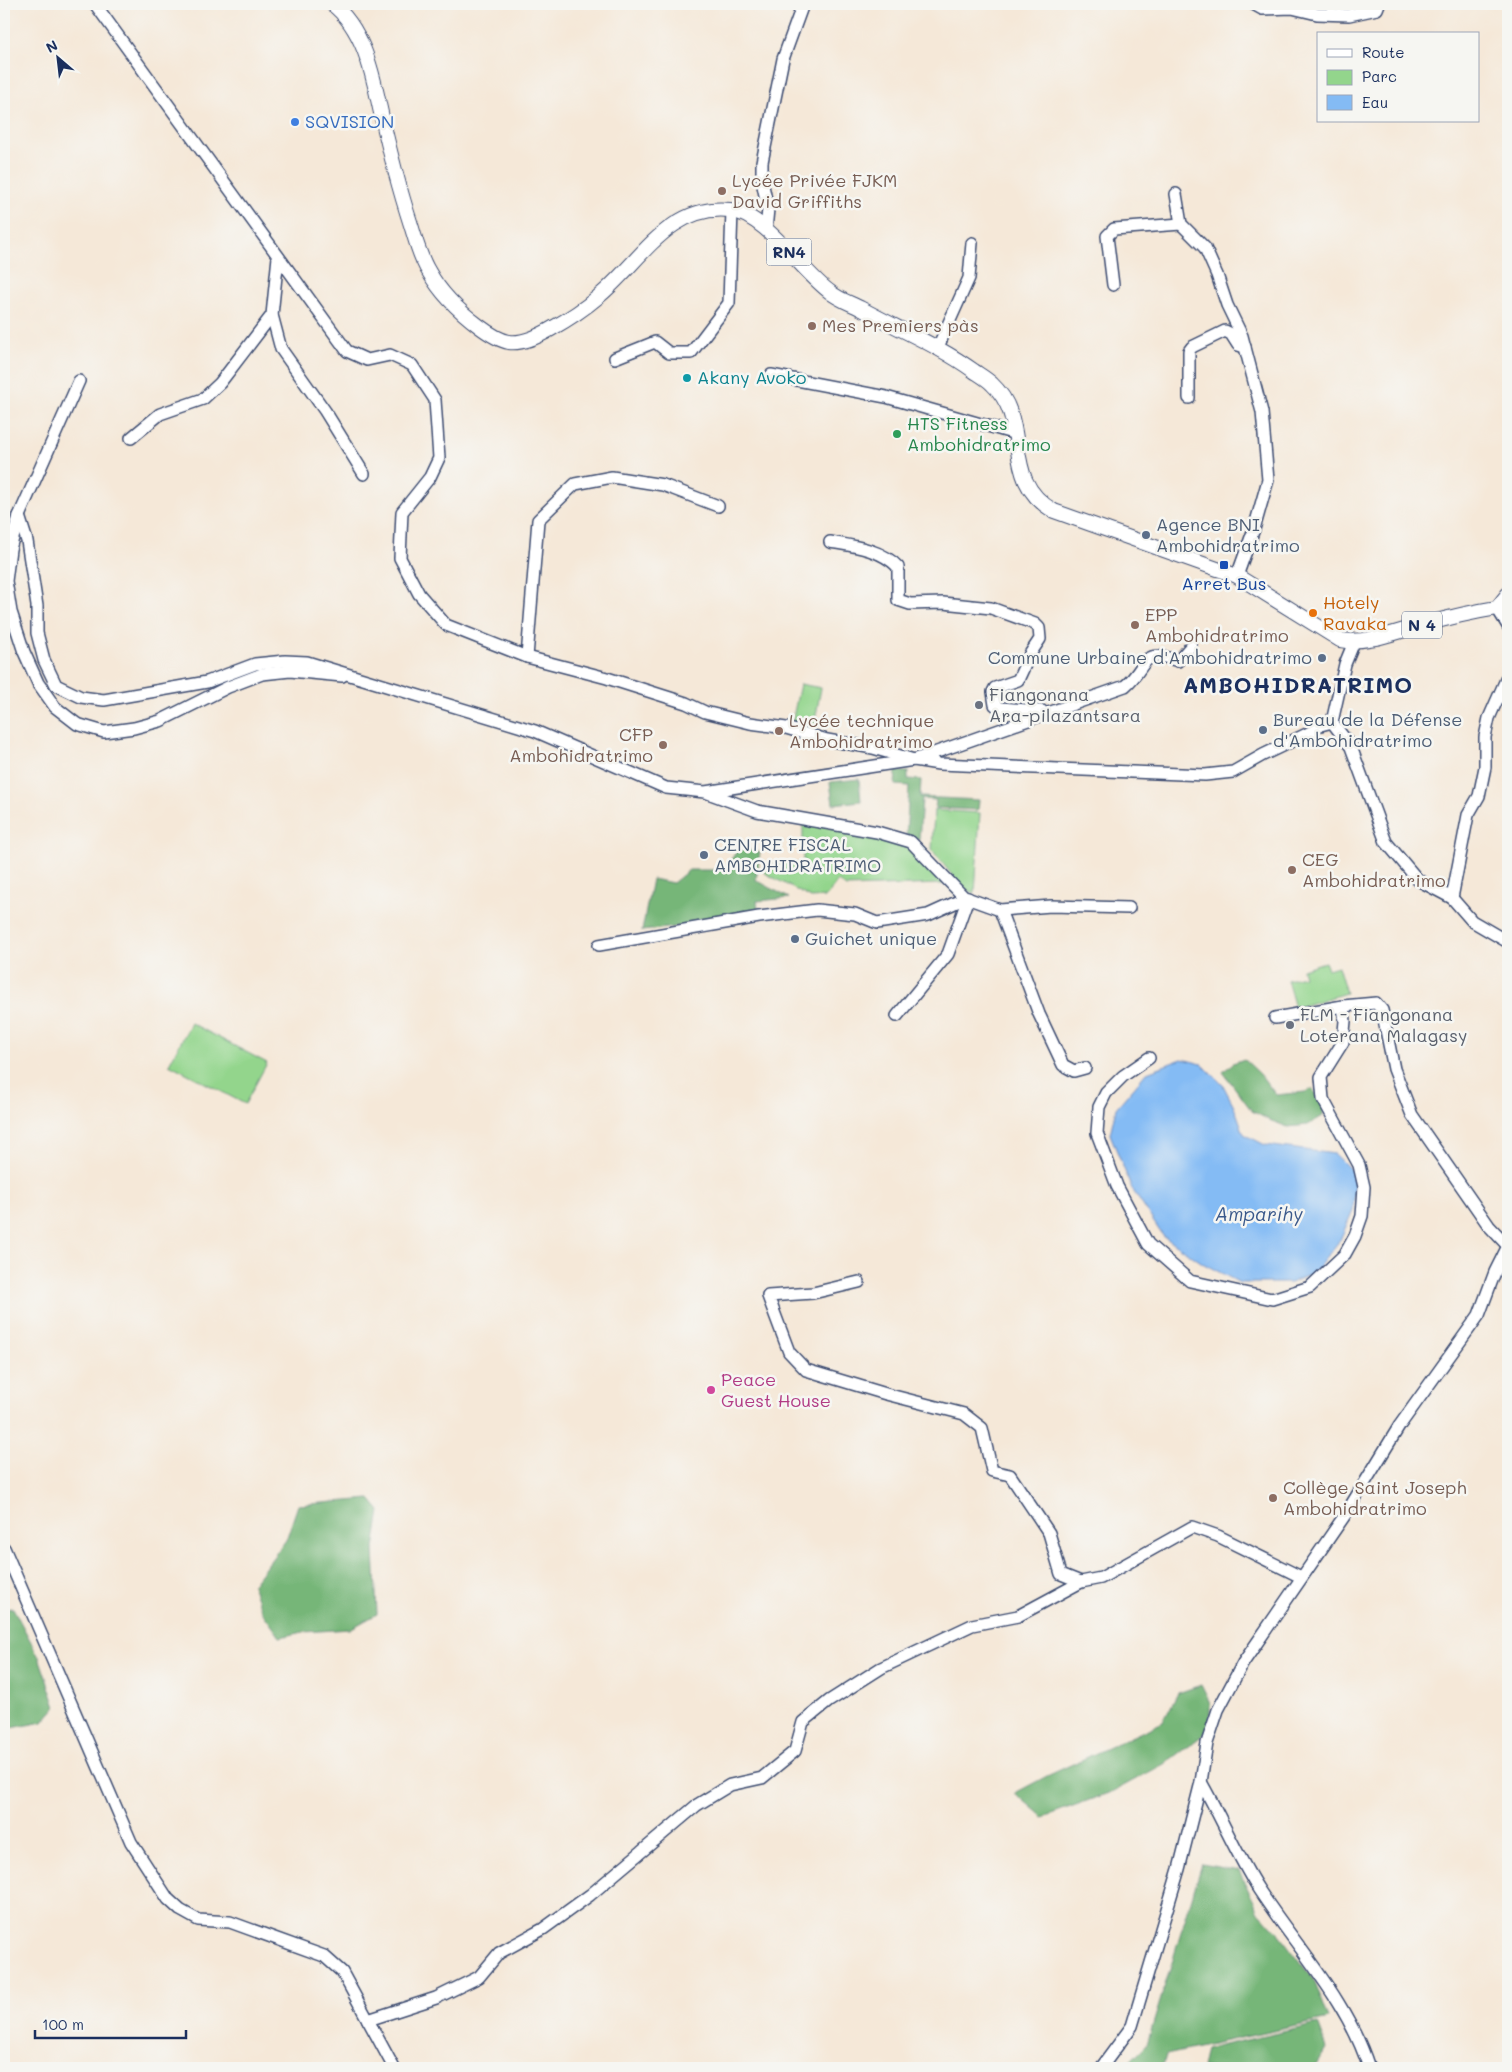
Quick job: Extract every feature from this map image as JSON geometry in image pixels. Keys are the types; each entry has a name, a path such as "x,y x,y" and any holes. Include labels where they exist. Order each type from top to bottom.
{"main road":[{"name":"RN4","path":"332,4 339,9 355,32 372,68 396,178 414,236 428,272 444,295 460,310 498,338 510,342 532,338 548,331 600,296 659,235 675,224 702,212 732,210 752,218 830,292 938,347 993,384 1007,402 1014,418 1022,472 1029,487 1044,504 1054,511 1237,576 1340,640 1354,642 1369,639"},
{"path":"1497,608 1508,594"},
{"name":"N 4","path":"1369,639 1451,617 1497,608"}],"street":[{"path":"95,4 347,351 367,360 390,356 412,365 435,400 439,458 430,477 402,512 400,558 419,594 446,625 527,657 607,678 686,703 704,712 750,723 786,728 827,740 873,748 914,760 939,764 1205,775 1233,772 1313,731 1317,726 1332,722"},
{"path":"766,230 768,209 762,182 762,162 783,59 802,4"},
{"path":"1253,4 1262,9 1292,8 1317,14 1349,15 1377,9 1379,4"},
{"path":"1176,194 1181,224 1205,248 1218,275 1228,305 1242,336 1262,412 1268,480 1254,529 1237,576"},
{"path":"615,358 655,342 668,353 691,353 700,342 728,303 732,210"},
{"path":"1113,285 1107,236 1114,229 1181,224"},
{"path":"938,347 969,278 972,243"},
{"path":"278,256 272,315 281,349 325,411 364,474"},
{"path":"131,438 160,414 202,399 220,383 272,315"},
{"path":"1189,398 1189,351 1192,347 1225,332 1231,334 1238,345 1245,347"},
{"path":"771,375 886,397 1016,434"},
{"path":"80,381 19,516 10,549 6,581 11,612 24,652 38,683 55,707 77,724 104,732 134,728 160,721 228,687 262,674 290,671 354,676"},
{"path":"527,657 538,520 575,484 612,478 662,485 718,506"},
{"path":"19,516 27,542 37,606 37,633 44,660 56,684 81,697 104,700 207,682 255,664 285,661 307,662 329,667 535,731 666,788 705,792 757,810 877,832 911,842 966,897 1000,910 1051,906 1129,908"},
{"path":"830,542 860,547 890,558 898,567 898,600 910,604 943,603 990,608 1035,624 1039,628 1040,640 1030,654 1018,680 995,688 993,692 995,705 1001,708 1048,711"},
{"path":"1497,608 1508,626"},
{"path":"1340,640 1345,664"},
{"path":"1354,642 1345,664 1332,722 1351,747 1386,842 1418,880 1452,898 1472,922 1508,942"},
{"path":"705,792 914,760 1048,711 1125,686 1135,678 1145,661 1152,656 1162,655 1178,661 1191,646"},
{"path":"1452,898 1468,816 1479,796 1485,767 1485,737 1489,718 1508,675"},
{"path":"599,944 759,917 817,910 854,914 877,923 928,915 966,897"},
{"path":"897,1016 948,954 966,897"},
{"path":"1000,910 1033,999 1063,1064 1074,1071 1085,1068"},
{"path":"1101,2068 1132,2026 1179,1869 1201,1782 1207,1743 1218,1710 1243,1663 1345,1515 1400,1425 1480,1315 1495,1272 1508,1246 1490,1226 1412,1115 1394,1069 1382,1010 1376,1003 1343,1006 1275,1018"},
{"path":"1149,1058 1123,1076 1106,1093 1099,1107 1096,1133 1117,1186 1148,1244 1190,1281 1272,1299 1310,1287 1345,1254 1355,1236 1362,1216 1364,1187 1359,1165 1323,1099 1321,1077 1343,1042 1345,1021 1343,1006"},
{"path":"859,1282 813,1293 768,1296 788,1352 806,1370 886,1394 964,1414 982,1428 992,1471 1010,1475 1049,1533 1061,1574 1081,1582"},
{"path":"368,2020 436,1998 479,1977 499,1953 543,1930 590,1895 697,1805 730,1785 762,1778 795,1751 803,1722 829,1701 881,1668 972,1625 1018,1616 1081,1582 1101,1578 1192,1526 1218,1536 1301,1577"},
{"path":"4,1548 131,1842 168,1899 180,1910 198,1920 230,1922 324,1956 342,1972 394,2068"},
{"path":"1201,1782 1258,1889 1314,1965 1345,2014 1369,2068"}],"green space":[{"path":"800,684 821,688 814,726 792,722"},
{"path":"896,771 908,772 908,779 921,780 920,797 979,800 978,810 935,808 936,800 922,799 919,840 906,839 909,786 895,785"},
{"path":"859,779 861,801 833,804 830,782"},
{"path":"934,810 980,813 975,893 963,889 932,850"},
{"path":"803,823 852,830 886,838 916,852 928,862 943,884 846,887 838,881 826,897 811,898 765,873 763,867 767,864 803,863"},
{"path":"739,848 760,852 756,880 789,898 757,901 759,917 642,931 652,879 673,883 689,870 724,870"},
{"path":"1325,962 1328,969 1338,966 1346,993 1295,1008 1287,980 1304,976 1302,969"},
{"path":"191,1023 267,1063 245,1104 169,1064"},
{"path":"1244,1059 1260,1074 1276,1095 1305,1092 1312,1089 1321,1101 1323,1116 1308,1125 1288,1127 1252,1111 1223,1072 1233,1063"},
{"path":"370,1499 380,1511 374,1549 377,1614 350,1629 304,1632 280,1637 262,1612 252,1585 286,1540 298,1505"},
{"path":"13,1608 39,1657 56,1707 43,1722 11,1728 4,1719 4,1609"},
{"path":"1201,1685 1210,1703 1210,1730 1164,1764 1114,1791 1043,1817 1015,1793 1163,1722 1178,1693"},
{"path":"1202,1864 1239,1871 1259,1912 1280,1935 1315,1982 1329,2019 1166,2054 1162,2068 1123,2068 1147,2044"},
{"path":"1318,2024 1327,2048 1318,2064 1312,2068 1202,2068 1206,2049"}],"water":[{"name":"Amparihy","path":"1182,1059 1202,1064 1223,1085 1234,1106 1244,1134 1265,1145 1335,1154 1356,1175 1353,1210 1340,1240 1314,1273 1290,1283 1240,1283 1204,1264 1163,1236 1132,1189 1110,1134 1116,1108 1147,1072"}],"place":[{"name":"SQVISION","path":"295,122"},
{"name":"Lycée Privée FJKM David Griffiths","path":"722,191"},
{"name":"Mes Premiers pàs","path":"812,326"},
{"name":"Akany Avoko","path":"687,378"},
{"name":"HTS Fitness Ambohidratrimo","path":"897,434"},
{"name":"Agence BNI Ambohidratrimo","path":"1146,535"},
{"name":"Arret Bus","path":"1224,565"},
{"name":"Hotely Ravaka","path":"1313,613"},
{"name":"EPP Ambohidratrimo","path":"1135,625"},
{"name":"Commune Urbaine d'Ambohidratrimo","path":"1322,658"},
{"name":"Fiangonana Ara-pilazantsara","path":"979,705"},
{"name":"Bureau de la Défense d'Ambohidratrimo","path":"1263,730"},
{"name":"Lycée technique Ambohidratrimo","path":"779,731"},
{"name":"CFP Ambohidratrimo","path":"663,745"},
{"name":"CENTRE FISCAL AMBOHIDRATRIMO","path":"704,855"},
{"name":"CEG Ambohidratrimo","path":"1292,870"},
{"name":"Guichet unique","path":"795,939"},
{"name":"FLM - Fiangonana Loterana Malagasy","path":"1290,1025"},
{"name":"Peace Guest House","path":"711,1390"},
{"name":"Collège Saint Joseph Ambohidratrimo","path":"1273,1498"}],"district":[{"name":"AMBOHIDRATRIMO","path":"1298,685"}]}
